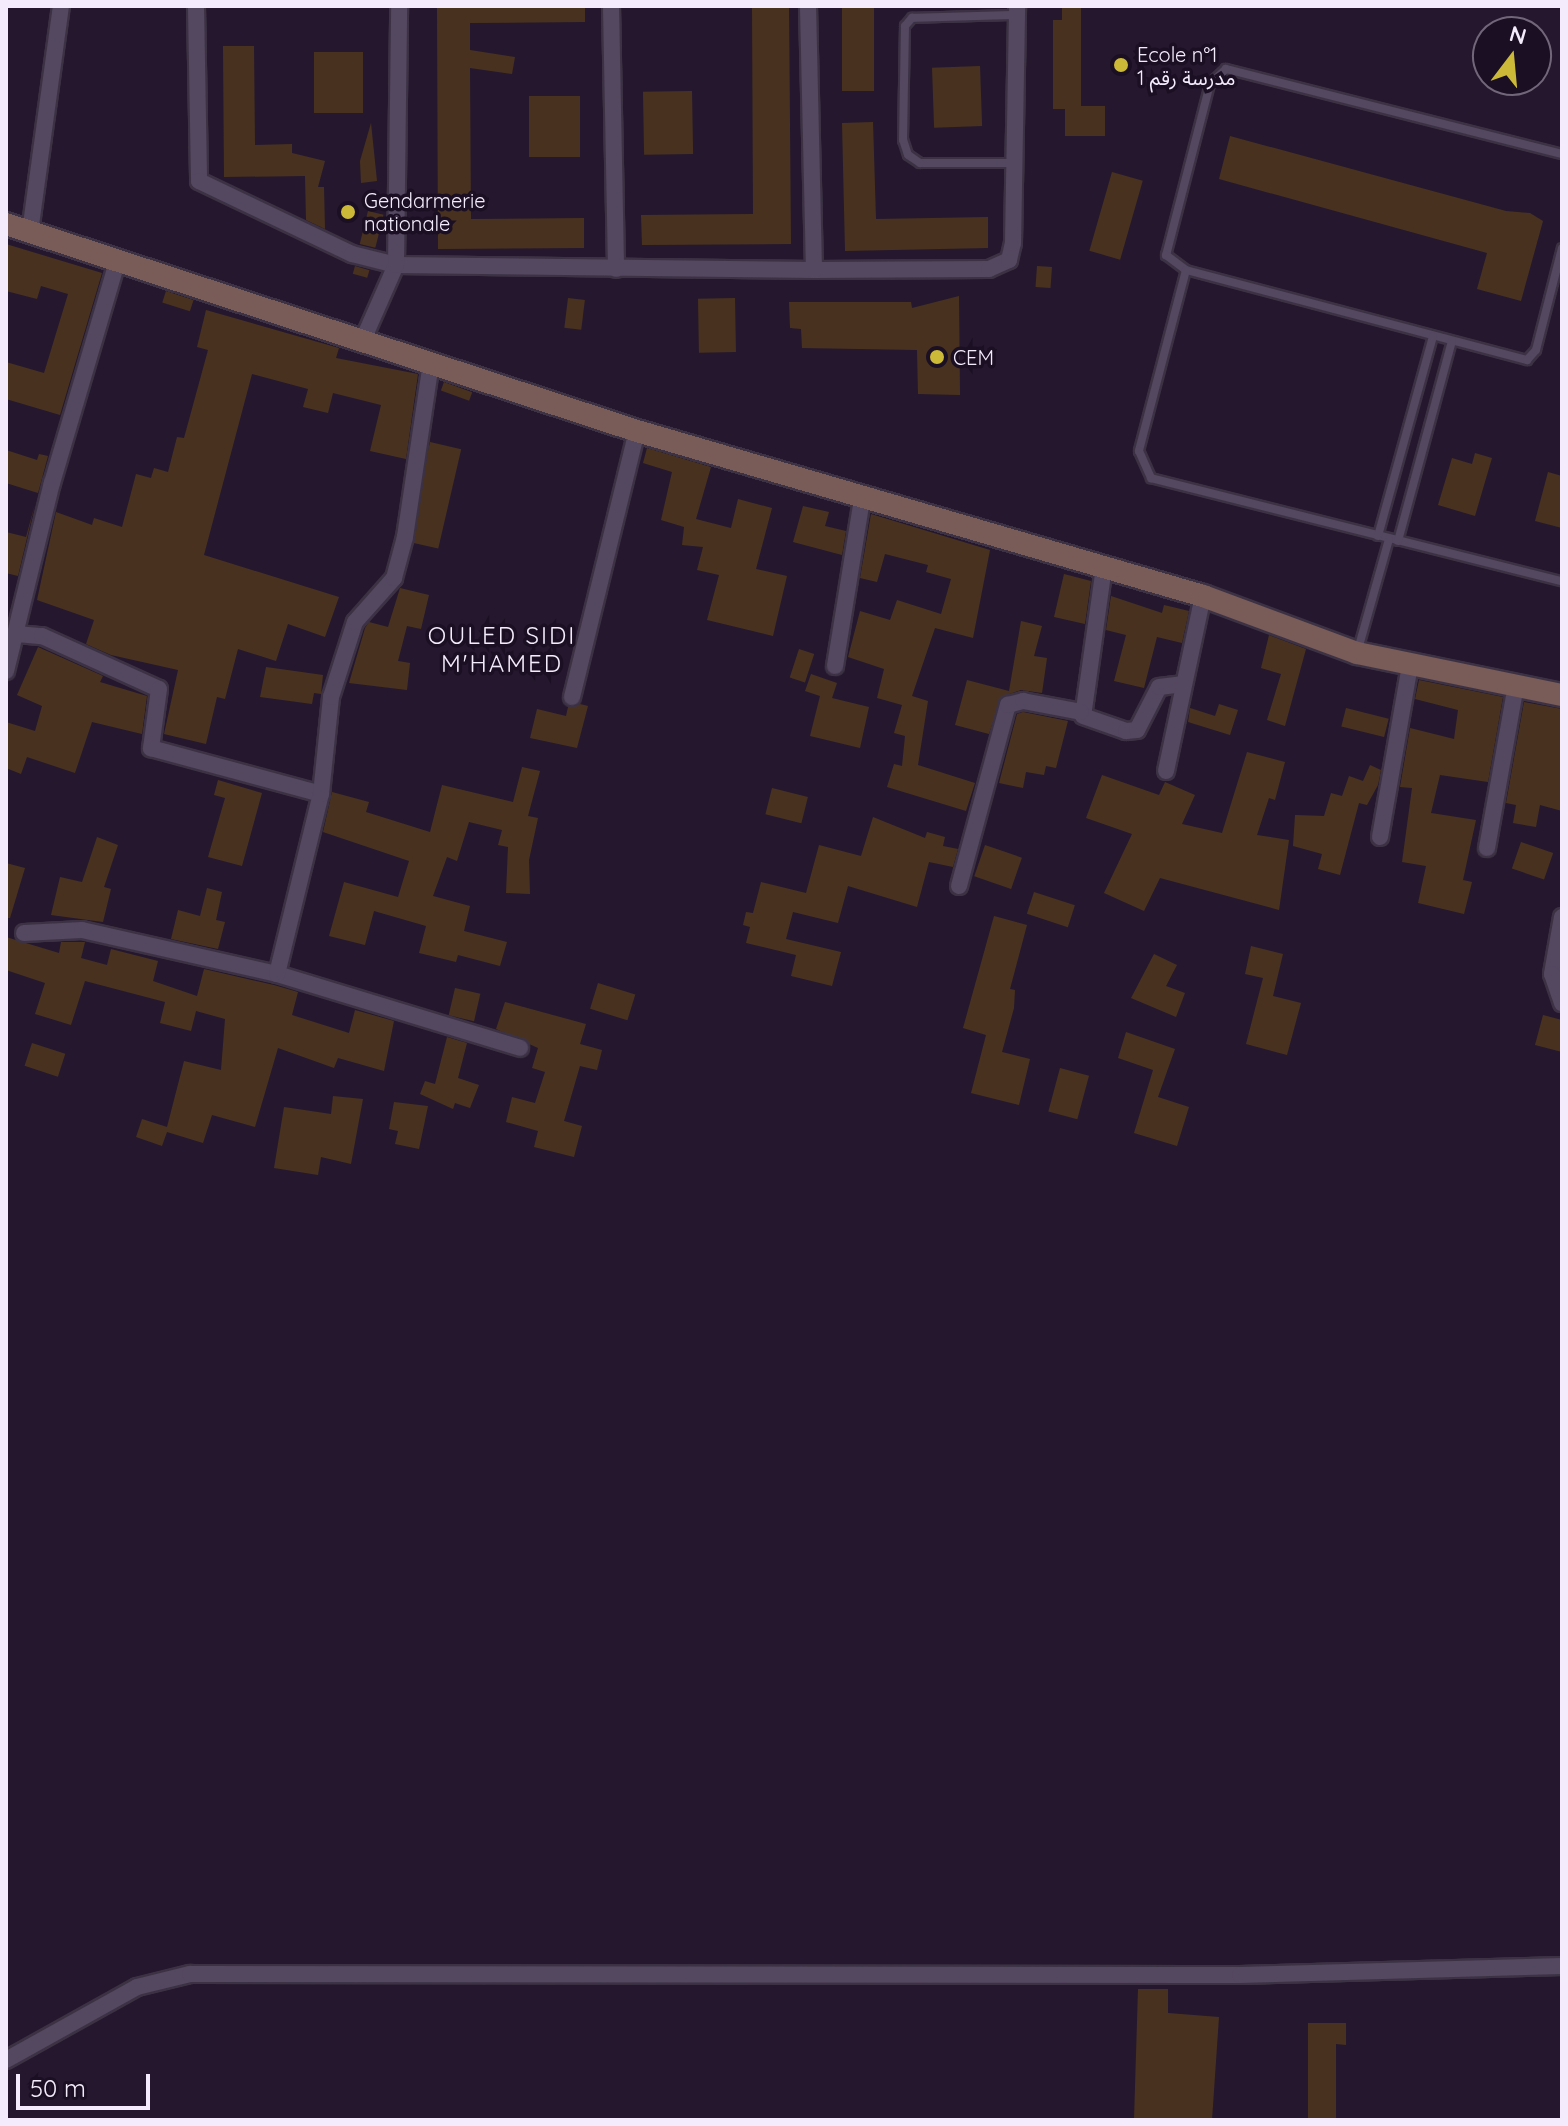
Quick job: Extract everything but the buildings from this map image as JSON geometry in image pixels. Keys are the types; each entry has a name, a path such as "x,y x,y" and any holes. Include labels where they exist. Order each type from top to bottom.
{"main road":[{"path":"6,224 637,431 862,500 1203,596 1357,653 1562,695"}],"street":[{"path":"30,232 61,6"},
{"path":"196,6 199,181 352,254 396,265 616,269 1000,267 1013,249 1016,11"},
{"path":"362,342 396,265 399,6"},
{"path":"611,6 616,269"},
{"path":"808,6 814,270"},
{"path":"6,671 52,483 117,262"},
{"path":"277,974 321,794 331,697 355,622 394,578 398,564 431,363"},
{"path":"572,697 637,431"},
{"path":"835,666 862,500"},
{"path":"1081,712 1104,567"},
{"path":"1166,771 1203,596"},
{"path":"17,634 42,636 159,689 151,748 321,794"},
{"path":"1380,837 1410,665"},
{"path":"959,886 1008,705 1023,701 1081,712 1091,722 1137,730 1159,687 1184,684"},
{"path":"1487,848 1516,685"},
{"path":"1562,917 1552,974 1562,1003"},
{"path":"24,933 82,930 277,974 520,1048"},
{"path":"6,2060 137,1987 190,1974 1240,1975 1562,1966"}],"lane":[{"path":"1014,163 920,163 908,155 903,140 905,26 912,18 1016,11"},
{"path":"1562,154 1226,69 1210,84 1166,245 1174,265 1186,270 1527,360 1533,357 1562,248"},
{"path":"1186,270 1139,451 1141,465 1162,482 1562,581"},
{"path":"1378,536 1433,336"},
{"path":"1357,653 1394,540 1452,341"}],"place":[{"name":"Ecole n°1 مدرسة رقم 1","path":"1121,65"},
{"name":"Gendarmerie nationale","path":"348,212"},
{"name":"CEM","path":"937,357"}],"district":[{"name":"OULED SIDI M'HAMED","path":"502,650"}]}
